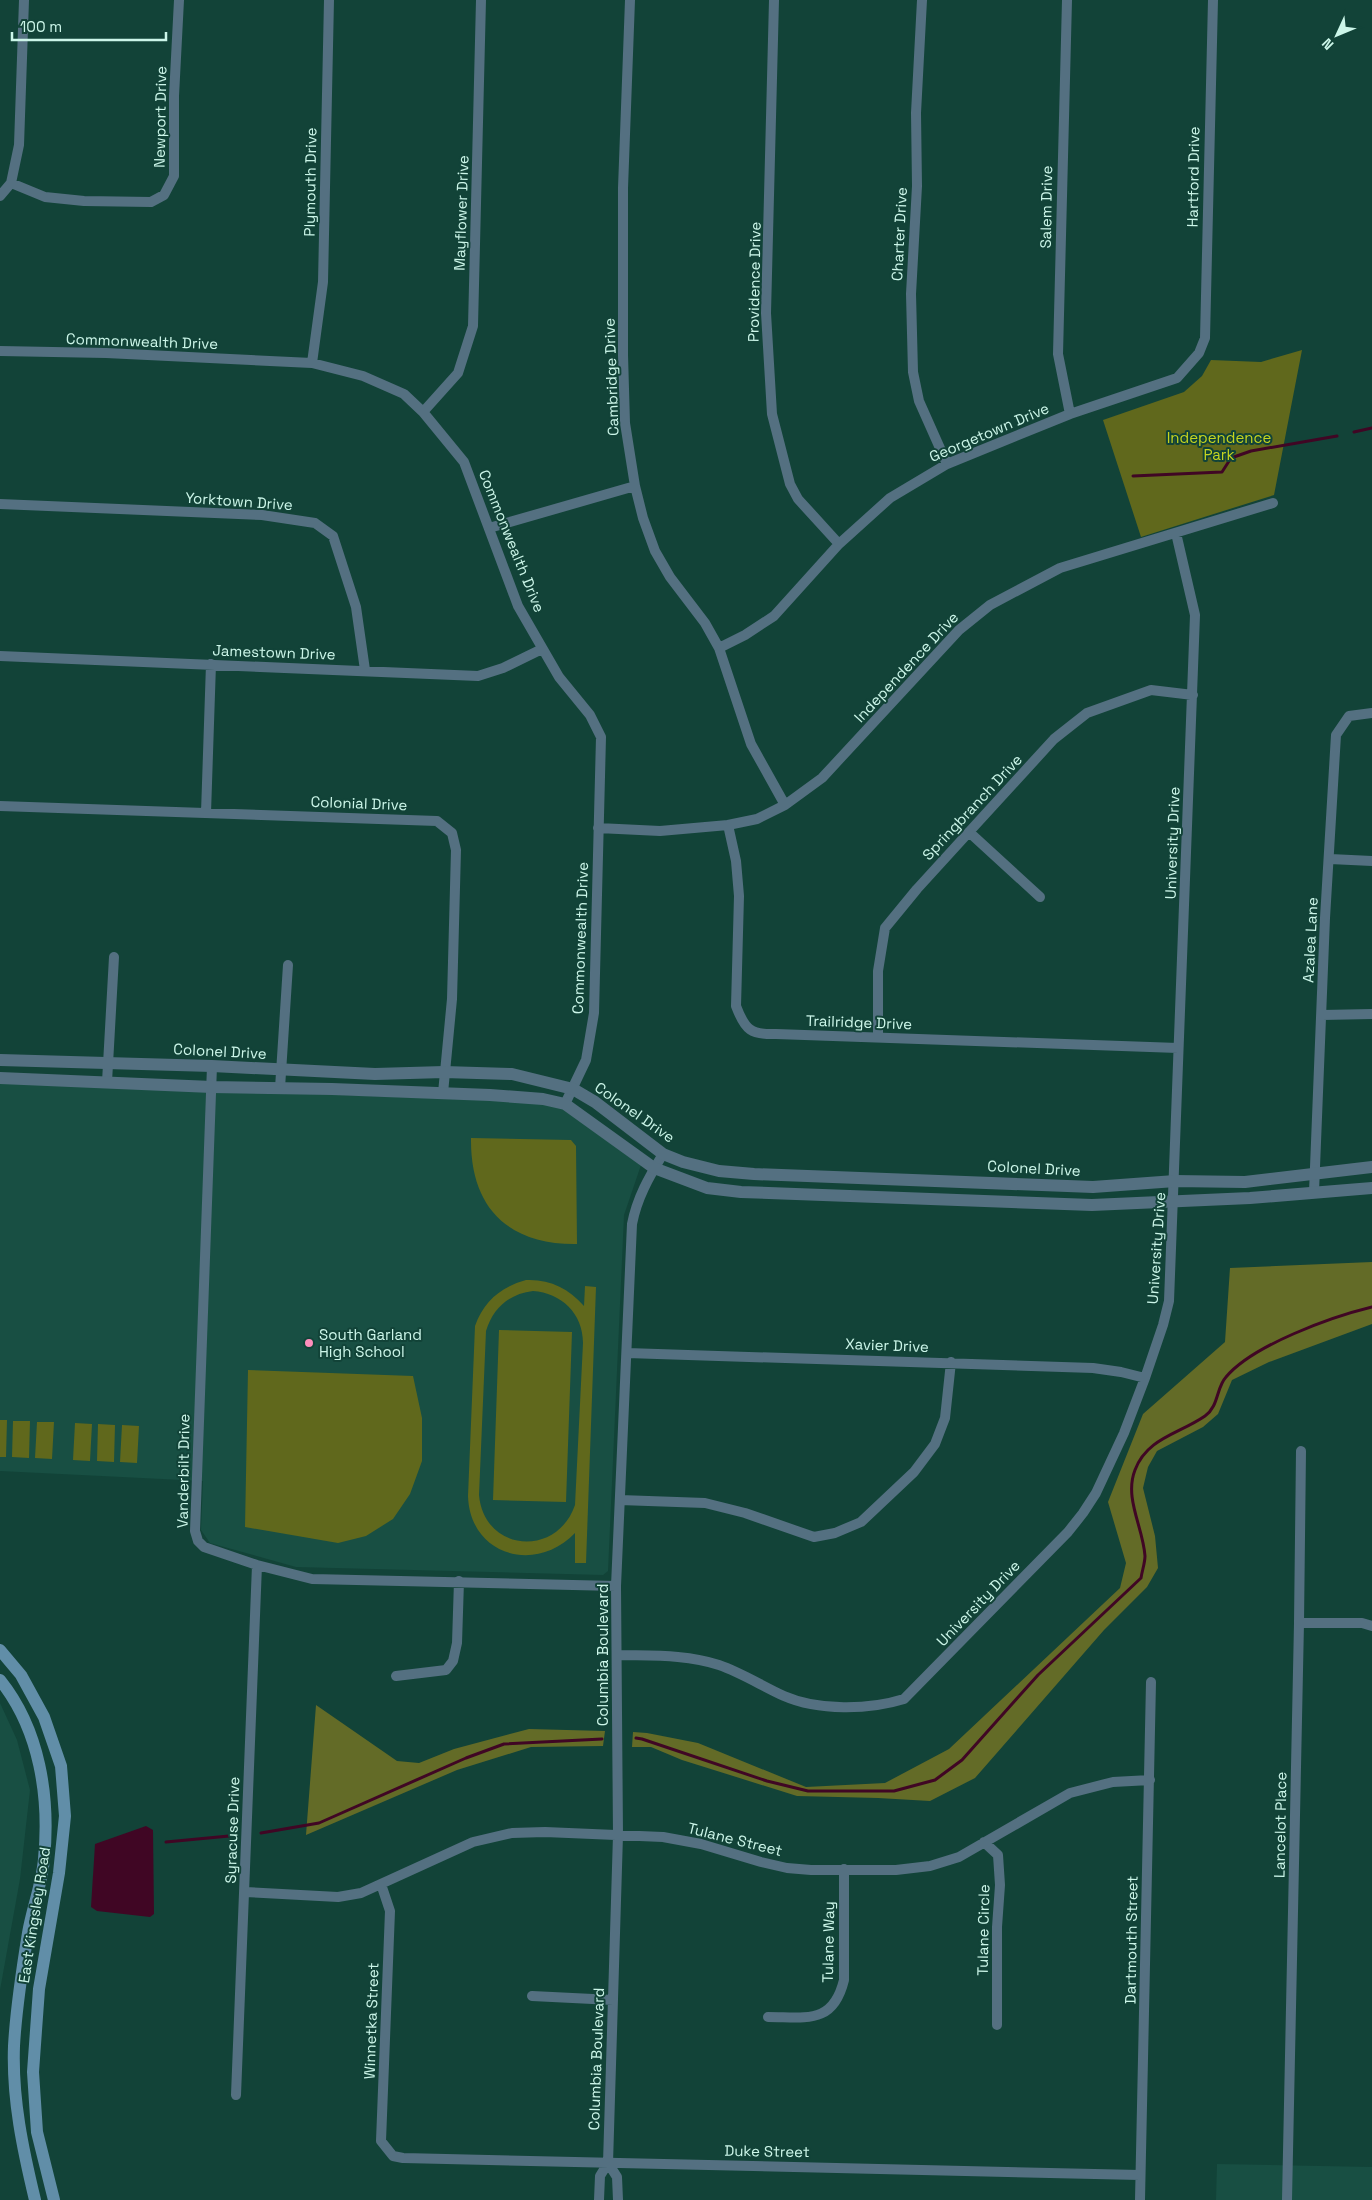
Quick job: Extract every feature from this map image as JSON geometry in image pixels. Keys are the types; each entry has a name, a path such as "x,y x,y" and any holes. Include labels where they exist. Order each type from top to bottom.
{"main road":[{"name":"East Kingsley Road","path":"0,1650 21,1675 44,1717 61,1766 65,1816 59,1873 39,1989 33,2072 37,2132 54,2200"},
{"name":"East Kingsley Road","path":"0,1680 24,1718 41,1768 45,1805 44,1860 28,1933 14,2047 17,2115 35,2200"}],"street":[{"path":"0,196 11,183 19,145 24,0"},
{"name":"Newport Drive","path":"11,183 45,197 84,201 151,202 164,195 174,176 174,96 179,0"},
{"name":"Plymouth Drive","path":"312,363 323,282 329,0"},
{"name":"Mayflower Drive","path":"423,412 458,373 473,326 482,0"},
{"name":"Cambridge Drive","path":"630,0 624,188 623,356 625,423 635,486 643,518 655,550 670,577 705,623 719,648 751,744 784,805"},
{"name":"Providence Drive","path":"774,0 766,313 772,414 790,484 798,499 839,544"},
{"name":"Charter Drive","path":"922,0 916,113 917,186 911,294 913,372 919,401 947,464"},
{"name":"Salem Drive","path":"1067,0 1058,354 1070,414"},
{"name":"Hartford Drive","path":"1199,353 1205,338 1213,0"},
{"name":"Commonwealth Drive","path":"0,351 312,363 363,376 404,394 423,412 464,462 518,606 559,677 590,715 601,738 594,1013 586,1060 565,1104"},
{"name":"Georgetown Drive","path":"719,648 745,635 774,616 839,544 890,498 947,464 1070,414 1178,378 1199,353"},
{"path":"489,528 635,486"},
{"name":"Independence Drive","path":"598,828 660,830 728,825 757,819 784,805 822,778 959,630 990,605 1060,568 1273,503"},
{"name":"Yorktown Drive","path":"0,504 262,515 315,523 333,536 356,608 365,670"},
{"name":"University Drive","path":"617,1655 693,1658 719,1665 786,1697 848,1709 886,1705 904,1699 1054,1546 1083,1513 1100,1485 1124,1433 1145,1378 1164,1325 1169,1301 1193,695 1194,615 1176,533"},
{"name":"Jamestown Drive","path":"0,656 478,676 502,668 542,649"},
{"path":"206,813 211,664"},
{"name":"Springbranch Drive","path":"878,1037 878,971 885,928 917,888 1054,739 1087,714 1151,690 1193,695"},
{"name":"Azalea Lane","path":"1314,1192 1325,918 1336,735 1349,716 1372,713"},
{"name":"Colonial Drive","path":"0,806 437,821 452,834 456,850 452,990 443,1093"},
{"name":"Trailridge Drive","path":"728,825 736,861 739,896 736,1006 742,1022 749,1029 760,1035 878,1037 1178,1048"},
{"path":"969,832 1040,897"},
{"path":"1330,859 1372,861"},
{"path":"107,1082 114,957"},
{"path":"280,1088 288,965"},
{"path":"1322,1015 1372,1014"},
{"name":"Colonel Drive","path":"0,1060 108,1062 375,1074 444,1072 512,1074 555,1083 573,1089 595,1102 663,1154 683,1162 719,1171 754,1174 1093,1187 1175,1181 1245,1182 1372,1167"},
{"name":"Vanderbilt Drive","path":"212,1066 195,1531 198,1541 204,1548 257,1565 312,1579 616,1586"},
{"path":"0,1078 212,1087 443,1093 543,1099 565,1104 654,1168 706,1188 741,1192 1047,1205 1174,1202 1372,1188"},
{"name":"Columbia Boulevard","path":"599,2200 600,2176 608,2163 618,1835 616,1586 632,1224 636,1203 663,1154"},
{"name":"Xavier Drive","path":"627,1353 1093,1368 1145,1378"},
{"path":"620,1500 704,1504 745,1513 814,1537 835,1533 860,1522 914,1472 935,1444 945,1418 951,1362"},
{"name":"Lancelot Place","path":"1287,2200 1301,1451"},
{"name":"Syracuse Drive","path":"236,2095 257,1565"},
{"path":"396,1676 446,1670 453,1661 457,1643 459,1581"},
{"path":"1299,1624 1362,1624 1372,1626"},
{"name":"Dartmouth Street","path":"1140,2200 1151,1682"},
{"name":"Tulane Street","path":"245,1892 338,1897 361,1893 473,1842 504,1835 545,1832 663,1837 701,1844 787,1868 811,1870 896,1870 930,1866 959,1857 1070,1793 1113,1782 1150,1780"},
{"name":"Tulane Circle","path":"984,1842 998,1855 1000,1885 997,1927 997,2025"},
{"name":"Tulane Way","path":"768,2017 813,2017 826,2012 840,1997 844,1980 844,1869"},
{"name":"Winnetka Street","path":"381,1884 390,1910 381,2141 393,2156"},
{"path":"532,1996 613,2000"},
{"name":"Duke Street","path":"393,2156 403,2158 1140,2175"},
{"name":"Columbia Boulevard","path":"608,2163 618,2177 618,2200"}],"shaded area":[{"name":"South Garland High School","path":"0,1083 535,1102 567,1110 641,1165 624,1215 608,1571 603,1575 296,1567 210,1543 201,1530 203,1481 0,1471"},
{"path":"0,1703 17,1740 30,1790 20,1879 0,1990"},
{"path":"146,1826 153,1830 154,1914 150,1917 97,1911 91,1907 95,1844"},
{"path":"1217,2164 1372,2167 1372,2200 1216,2200"}],"green space":[{"name":"Independence Park","path":"1302,350 1274,495 1141,537 1103,420 1184,392 1202,376 1211,360 1261,362"},
{"path":"471,1138 571,1140 576,1146 577,1244 553,1243 531,1238 513,1229 498,1217 486,1202 477,1184 472,1162"},
{"path":"1372,1262 1372,1324 1269,1362 1232,1380 1218,1414 1203,1427 1157,1451 1148,1467 1143,1488 1155,1536 1158,1568 1147,1587 1104,1630 975,1778 930,1801 797,1796 682,1760 651,1747 632,1747 633,1732 698,1743 806,1787 885,1783 949,1749 1120,1588 1126,1563 1108,1502 1143,1414 1225,1342 1230,1268"},
{"path":"535,1280 551,1283 572,1294 584,1306 585,1286 596,1287 586,1563 575,1563 575,1533 559,1546 542,1553 525,1555 508,1552 492,1545 480,1533 472,1516 468,1496 475,1326 488,1302 501,1291 517,1283","holes":["533,1291 561,1300 568,1306 575,1314 582,1332 575,1505 566,1522 553,1534 538,1540 522,1541 507,1537 494,1528 484,1514 479,1495 486,1331 493,1315 509,1299"]},
{"path":"499,1330 572,1332 566,1502 493,1500"},
{"path":"248,1370 413,1376 422,1418 422,1461 410,1494 393,1519 366,1536 338,1543 245,1527"},
{"path":"0,1420 7,1420 6,1457 0,1457"},
{"path":"13,1421 30,1421 29,1458 12,1457"},
{"path":"37,1422 54,1422 52,1459 35,1458"},
{"path":"75,1423 92,1424 90,1461 73,1460"},
{"path":"98,1424 115,1425 114,1462 97,1461"},
{"path":"122,1425 139,1426 137,1463 120,1462"},
{"path":"316,1705 397,1761 419,1763 454,1749 529,1729 605,1731 603,1746 531,1747 457,1770 306,1835"}],"waterway":[{"path":"1354,432 1372,428"},
{"path":"1133,476 1222,472 1231,458 1251,451 1337,436"},
{"path":"636,1738 767,1781 808,1791 894,1791 935,1780 962,1760 1038,1675 1141,1578 1145,1561 1144,1545 1133,1502 1132,1481 1140,1459 1147,1451 1165,1438 1210,1412 1220,1386 1226,1377 1238,1365 1254,1354 1273,1343 1315,1325 1372,1307"},
{"path":"261,1833 319,1823 466,1758 504,1744 602,1739"},
{"path":"166,1842 229,1836"}],"place":[{"name":"South Garland High School","path":"309,1343"}]}
